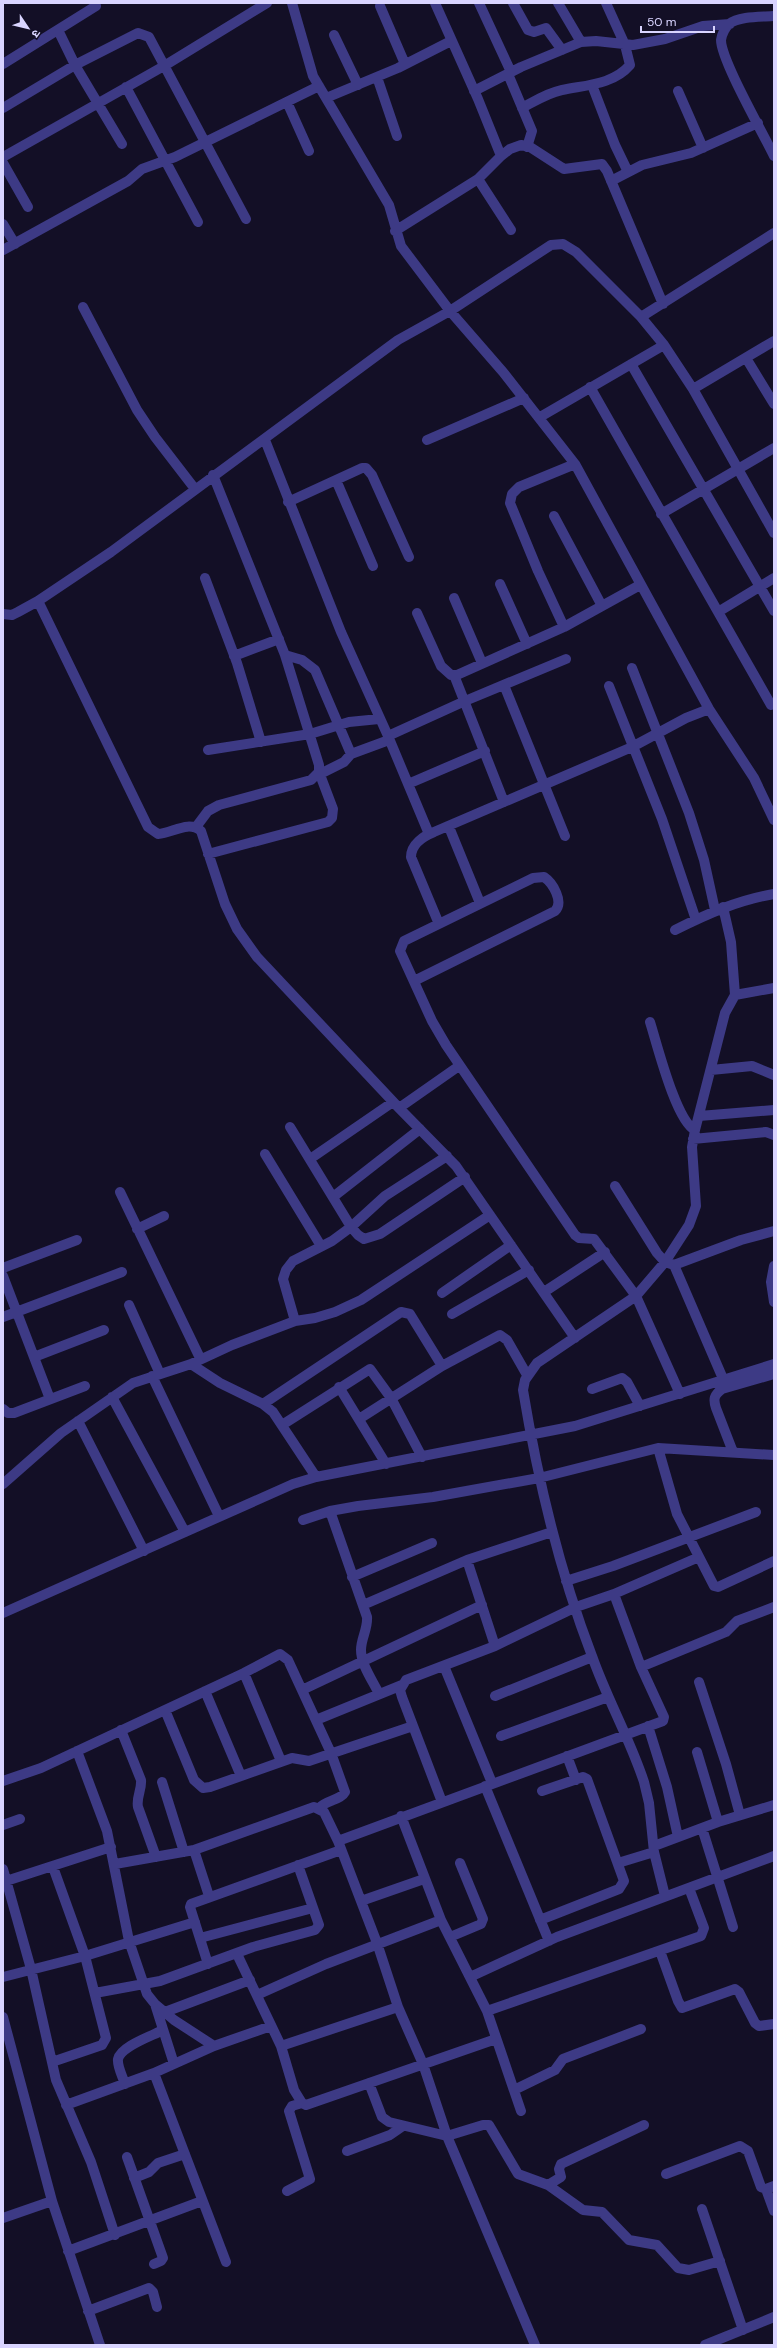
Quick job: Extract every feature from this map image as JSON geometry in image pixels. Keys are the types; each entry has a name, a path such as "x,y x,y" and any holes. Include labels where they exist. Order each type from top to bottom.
{"street":[{"path":"3,156 164,66 267,3"},
{"path":"292,3 308,62 319,86 389,205 395,231 401,246 450,311 540,417 575,464 709,709 754,778 774,820"},
{"path":"435,3 501,156"},
{"path":"479,3 510,73 532,135 527,147"},
{"path":"514,3 528,30 534,32 546,28 562,50"},
{"path":"558,3 581,42"},
{"path":"522,108 548,94 592,85 620,75 630,65 625,45 606,3"},
{"path":"3,64 96,6"},
{"path":"380,6 406,64"},
{"path":"774,16 736,20 724,30 721,39 723,50 774,156"},
{"path":"474,91 510,73 581,42 596,41 625,45 665,39 710,25 730,24"},
{"path":"58,30 75,65 122,144"},
{"path":"3,108 75,65 138,33 148,37 206,142 246,219"},
{"path":"334,35 358,85"},
{"path":"326,98 406,64 451,41"},
{"path":"376,77 397,136"},
{"path":"592,85 615,145 628,172"},
{"path":"3,250 128,181 142,169 206,142 319,86"},
{"path":"126,87 198,222"},
{"path":"678,91 703,148"},
{"path":"286,102 309,151"},
{"path":"611,181 642,165 680,157 758,123"},
{"path":"395,231 478,179 501,156 510,149 521,145 564,169 574,169 602,164 607,171 663,304"},
{"path":"3,163 28,207"},
{"path":"478,179 511,230"},
{"path":"3,224 15,244"},
{"path":"641,317 774,233"},
{"path":"4,615 12,615 38,601 111,552 213,475 265,440 398,340 450,311 537,252 551,245 563,244 576,252 641,317 664,345 693,389 774,532"},
{"path":"83,308 137,410 155,437 195,489"},
{"path":"693,389 774,341"},
{"path":"540,417 664,345"},
{"path":"746,358 774,404"},
{"path":"631,364 774,611"},
{"path":"590,387 771,705"},
{"path":"427,440 524,398"},
{"path":"265,440 288,502 429,834"},
{"path":"661,514 774,448"},
{"path":"564,627 510,503 512,494 519,487 575,464"},
{"path":"288,502 362,468 370,470 409,557"},
{"path":"208,854 328,822 332,818 332,810 319,773 319,765 285,655 213,475"},
{"path":"336,480 373,566"},
{"path":"554,516 602,606"},
{"path":"205,578 234,656 261,742"},
{"path":"718,612 774,578"},
{"path":"500,584 527,644"},
{"path":"417,613 441,666 445,672 454,675 564,627 640,585"},
{"path":"454,598 482,663"},
{"path":"38,601 148,827 158,834 165,834 190,825 196,827 204,838 225,904 237,929 257,957 396,1105 447,1156 465,1177 575,1338"},
{"path":"234,656 279,638"},
{"path":"285,655 302,660 315,670 337,725 351,754"},
{"path":"196,827 208,811 219,805 312,780 319,773 344,762 351,754 389,738 465,701 566,659"},
{"path":"632,668 659,734 697,836 719,909 731,942 735,995 725,1013 694,1134 696,1206 670,1263 636,1296 537,1363 527,1375 524,1390 539,1478 552,1532 566,1581 592,1657 644,1782 649,1803 654,1849 666,1896"},
{"path":"454,675 504,802"},
{"path":"504,685 565,836"},
{"path":"609,686 632,747 662,819 696,920"},
{"path":"439,924 411,857 414,847 429,834 449,827 544,784 632,747 659,734 686,718 709,709"},
{"path":"208,750 310,734 337,725 379,719"},
{"path":"408,784 485,751"},
{"path":"449,827 480,903"},
{"path":"414,981 555,910 560,904 550,883 544,877 540,877 480,903 404,941 400,946 400,951 432,1021 459,1066 575,1235 579,1238 594,1239 636,1296 680,1394"},
{"path":"675,930 719,909 774,894"},
{"path":"735,995 774,988"},
{"path":"650,1022 679,1110 686,1124 694,1134"},
{"path":"310,1159 459,1066"},
{"path":"711,1070 752,1066 774,1075"},
{"path":"699,1116 774,1110"},
{"path":"290,1127 351,1227 364,1239 380,1234 465,1177"},
{"path":"333,1197 420,1129"},
{"path":"694,1134 766,1132 774,1135"},
{"path":"264,1154 321,1246"},
{"path":"295,1321 284,1279 286,1270 293,1261 321,1246 351,1227 385,1196 447,1156"},
{"path":"615,1186 657,1253 670,1263 724,1381"},
{"path":"120,1192 200,1358"},
{"path":"3,1484 61,1433 134,1383 191,1364 200,1358 295,1321 335,1312 362,1300 490,1215"},
{"path":"137,1229 164,1216"},
{"path":"670,1263 741,1240 774,1231 774,1234"},
{"path":"3,1268 77,1240"},
{"path":"442,1293 511,1245"},
{"path":"544,1292 605,1252"},
{"path":"774,1266 771,1282 774,1302"},
{"path":"452,1314 528,1270"},
{"path":"3,1317 122,1272"},
{"path":"3,1276 50,1400"},
{"path":"129,1305 156,1375 219,1516"},
{"path":"263,1404 401,1312 410,1314 442,1366"},
{"path":"34,1357 104,1330"},
{"path":"359,1419 442,1366 500,1335 507,1340 527,1375"},
{"path":"191,1364 220,1383 263,1404 272,1412 316,1477"},
{"path":"3,1613 262,1497 316,1477 422,1457 532,1439 724,1381 774,1364"},
{"path":"282,1425 339,1387 370,1369 391,1398 422,1457"},
{"path":"733,1452 713,1401 716,1394 722,1390 774,1374"},
{"path":"592,1389 622,1378 627,1382 640,1406"},
{"path":"3,1409 8,1413 14,1413 85,1386"},
{"path":"339,1387 386,1464"},
{"path":"112,1397 185,1532"},
{"path":"78,1421 144,1550"},
{"path":"658,1448 677,1514 687,1537 711,1582 718,1587 774,1561"},
{"path":"303,1520 330,1511 433,1497 539,1478 658,1448 774,1455"},
{"path":"330,1511 367,1617 368,1628 361,1651 363,1661 379,1694"},
{"path":"566,1581 613,1566 756,1512"},
{"path":"363,1605 467,1560 552,1532"},
{"path":"352,1577 432,1543"},
{"path":"442,1802 402,1697 400,1690 406,1680 495,1646 576,1607 614,1594 699,1558"},
{"path":"467,1560 495,1646"},
{"path":"208,1964 191,1904 208,1896 298,1865 401,1816 661,1722 664,1719 641,1667 614,1594"},
{"path":"302,1690 482,1605"},
{"path":"641,1667 726,1632 737,1621 774,1607"},
{"path":"3,1781 41,1768 244,1673 280,1654 288,1660 331,1753 345,1792 342,1796 327,1802 319,1808"},
{"path":"495,1696 592,1657"},
{"path":"444,1666 488,1785 549,1941"},
{"path":"244,1673 281,1761"},
{"path":"699,1682 726,1764 740,1816"},
{"path":"316,1720 402,1685"},
{"path":"205,1691 241,1776"},
{"path":"501,1736 608,1697"},
{"path":"165,1710 194,1780 198,1785 210,1787 281,1761 292,1758 309,1761 413,1726"},
{"path":"648,1726 667,1787 678,1837"},
{"path":"121,1730 141,1780 142,1786 137,1800 138,1807 156,1858"},
{"path":"77,1751 111,1847 129,1941 143,1985 155,2004 174,2064"},
{"path":"697,1752 718,1822"},
{"path":"568,1756 576,1780"},
{"path":"540,1920 619,1889 624,1881 589,1782 583,1777 542,1791"},
{"path":"162,1782 208,1896"},
{"path":"618,1863 654,1849 678,1837 718,1822 774,1805"},
{"path":"115,1864 189,1851 305,1809 314,1807 319,1808 324,1812 340,1845 377,1943 398,2007 423,2064 447,2136 536,2345"},
{"path":"401,1816 441,1920 487,2011 521,2111"},
{"path":"3,1825 20,1819"},
{"path":"702,1828 733,1927"},
{"path":"5,1882 111,1847"},
{"path":"470,1977 549,1941 718,1876 773,1858"},
{"path":"450,1937 480,1924 483,1919 460,1863"},
{"path":"95,1993 143,1985 237,1954 253,1947 316,1930 319,1925 298,1865"},
{"path":"52,2062 104,2043 106,2038 84,1956 53,1867"},
{"path":"3,1869 5,1882 31,1969 52,2062 66,2105 91,2162 115,2235"},
{"path":"361,1901 424,1879"},
{"path":"487,2011 690,1941 704,1932 689,1888"},
{"path":"200,1938 313,1908"},
{"path":"257,1995 377,1943 441,1920"},
{"path":"3,1977 84,1956 195,1922"},
{"path":"660,1951 678,2001 682,2008 735,1989 739,1992 755,2023 759,2026 774,2024"},
{"path":"237,1954 281,2046 289,2078 302,2103"},
{"path":"165,2012 250,1980"},
{"path":"155,2004 214,2046"},
{"path":"281,2046 398,2007"},
{"path":"3,2017 52,2201 100,2345"},
{"path":"66,2105 154,2073 214,2046 271,2026"},
{"path":"514,2090 555,2070 563,2059 641,2029"},
{"path":"125,2084 118,2060 121,2054 125,2049 163,2030"},
{"path":"287,2191 310,2179 289,2111 292,2106 302,2103 311,2104 496,2039"},
{"path":"154,2073 226,2262"},
{"path":"369,2083 382,2117 389,2122 447,2136 483,2125 489,2125 518,2174 548,2185 583,2210 602,2212 629,2240 657,2245 678,2268 689,2270 720,2261"},
{"path":"548,2185 559,2180 561,2174 559,2166 565,2161 644,2125"},
{"path":"347,2152 390,2135 403,2126"},
{"path":"666,2174 740,2146 748,2151 759,2183 770,2188 774,2211"},
{"path":"134,2178 149,2172 158,2163 185,2154"},
{"path":"127,2157 163,2258 161,2261 154,2264"},
{"path":"3,2218 52,2201"},
{"path":"68,2251 150,2222 202,2201"},
{"path":"702,2209 743,2330"},
{"path":"88,2311 148,2288 153,2292 157,2307"},
{"path":"706,2345 774,2317"}]}
